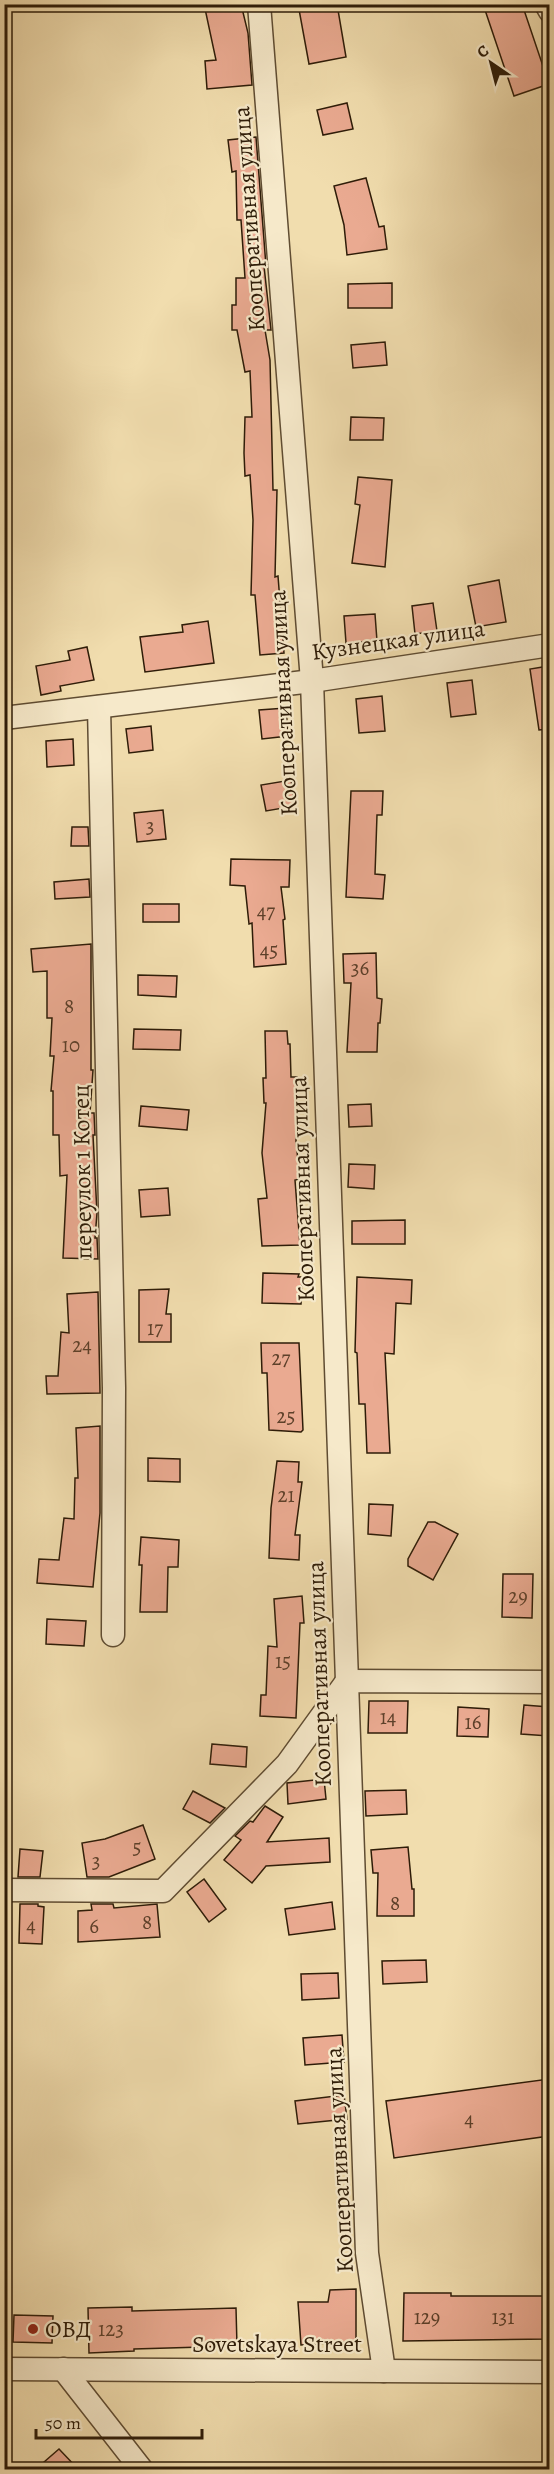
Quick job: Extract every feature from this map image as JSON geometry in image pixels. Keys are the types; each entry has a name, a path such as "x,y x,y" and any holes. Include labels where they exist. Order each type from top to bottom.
{"street":[{"name":"Кооперативная улица","path":"259,4 312,681 368,2253 384,2371"},
{"path":"546,4 549,11"},
{"name":"Кузнецкая улица","path":"4,718 312,681 549,645"},
{"name":"переулок 1 Котец","path":"99,707 114,1388 113,1635"},
{"path":"4,1890 163,1891 287,1764 346,1681 549,1682"},
{"name":"Sovetskaya Street","path":"4,2369 549,2372"},
{"path":"63,2369 142,2469"}],"building":[{"path":"204,4 241,4 248,33 252,85 207,89 205,61 216,60"},
{"path":"298,4 337,4 346,57 309,64"},
{"path":"483,4 522,4 549,84 514,96"},
{"path":"347,103 353,129 323,135 317,110"},
{"path":"256,137 266,266 264,266 271,330 265,330 270,360 273,490 277,490 275,577 278,576 284,653 260,655 255,595 251,595 253,520 250,475 245,476 244,453 245,417 252,417 250,371 245,372 237,330 232,330 232,305 236,305 236,278 245,278 241,220 237,220 236,171 232,172 228,140"},
{"path":"366,178 379,227 384,226 387,249 347,255 344,225 334,186"},
{"path":"392,283 392,308 348,308 348,284"},
{"path":"385,342 387,365 353,368 351,345"},
{"path":"351,417 384,418 383,440 350,440"},
{"path":"358,477 392,480 385,567 352,563 360,505 355,504"},
{"path":"499,580 506,622 476,627 468,586"},
{"path":"433,603 437,631 415,634 412,606"},
{"path":"375,614 377,641 346,643 344,616"},
{"path":"208,621 214,663 145,672 140,637 183,632 182,625"},
{"path":"87,647 94,680 60,686 61,691 41,695 36,666 70,660 68,651"},
{"path":"549,666 549,729 539,730 530,669"},
{"path":"472,680 476,714 451,717 447,683"},
{"path":"382,696 385,731 359,733 356,699"},
{"path":"286,708 288,736 262,739 259,710"},
{"path":"151,726 153,750 129,753 126,729"},
{"path":"73,739 74,765 47,767 46,741"},
{"path":"291,780 295,806 266,811 261,785"},
{"path":"351,791 383,791 382,815 377,815 375,874 385,875 383,899 346,897"},
{"path":"163,810 166,839 137,842 134,813"},
{"path":"72,827 88,827 89,846 71,846"},
{"path":"231,859 290,860 289,887 281,887 285,919 283,920 286,964 254,967 252,923 249,924 245,886 230,885"},
{"path":"89,879 90,897 55,899 54,882"},
{"path":"143,904 179,904 179,922 143,922"},
{"path":"91,944 91,1070 93,1070 90,1113 94,1113 97,1213 95,1238 97,1238 98,1259 63,1258 67,1175 60,1176 59,1135 53,1135 53,1091 51,1091 54,1056 50,1056 52,1018 47,1018 47,971 33,972 31,949"},
{"path":"376,953 377,998 382,999 377,1052 347,1052 351,983 344,983 343,954"},
{"path":"138,975 177,976 176,997 138,995"},
{"path":"134,1029 181,1030 180,1050 133,1049"},
{"path":"265,1031 287,1031 288,1044 290,1044 291,1077 297,1077 296,1142 300,1179 295,1180 300,1245 262,1246 258,1199 267,1198 262,1153 266,1103 264,1103 263,1078 266,1078"},
{"path":"371,1104 372,1126 349,1127 348,1105"},
{"path":"141,1106 189,1110 187,1130 139,1126"},
{"path":"349,1164 375,1165 374,1189 348,1187"},
{"path":"168,1188 170,1215 141,1217 139,1190"},
{"path":"405,1220 405,1244 352,1244 352,1221"},
{"path":"263,1273 299,1274 298,1277 302,1277 301,1304 262,1303"},
{"path":"357,1277 412,1280 411,1304 396,1303 394,1354 385,1353 390,1453 367,1453 365,1404 359,1404 357,1353 355,1352"},
{"path":"169,1289 166,1314 171,1314 171,1342 139,1342 139,1290"},
{"path":"98,1292 100,1393 47,1394 46,1376 58,1376 61,1332 69,1333 67,1294"},
{"path":"261,1343 299,1343 303,1430 301,1432 269,1430 267,1373 262,1373"},
{"path":"100,1426 100,1513 93,1587 37,1583 39,1559 59,1560 64,1518 74,1519 75,1478 78,1478 76,1428"},
{"path":"148,1458 180,1459 180,1482 148,1481"},
{"path":"277,1461 299,1462 298,1482 302,1482 295,1535 300,1535 299,1560 269,1558 271,1508"},
{"path":"369,1504 393,1505 391,1536 368,1534"},
{"path":"428,1522 435,1522 458,1534 433,1580 408,1566 408,1559"},
{"path":"141,1537 179,1540 178,1567 168,1567 167,1612 140,1612"},
{"path":"503,1574 533,1574 532,1618 502,1617"},
{"path":"302,1596 304,1623 300,1623 296,1718 260,1716 261,1695 266,1695 268,1646 277,1647 274,1599"},
{"path":"47,1619 86,1621 84,1646 46,1644"},
{"path":"369,1701 408,1701 407,1733 368,1733"},
{"path":"524,1705 549,1707 549,1736 521,1734"},
{"path":"458,1707 489,1709 488,1737 457,1736"},
{"path":"212,1744 247,1747 246,1767 210,1764"},
{"path":"324,1779 326,1799 288,1804 287,1783"},
{"path":"406,1790 407,1814 366,1816 365,1791"},
{"path":"193,1791 225,1808 210,1823 183,1809"},
{"path":"265,1806 283,1817 267,1842 329,1838 330,1862 266,1866 252,1883 224,1860 241,1840 235,1836 250,1821 253,1822"},
{"path":"143,1825 155,1859 109,1877 87,1877 82,1843 105,1839"},
{"path":"408,1847 412,1889 414,1889 414,1916 377,1916 378,1873 373,1873 371,1850"},
{"path":"20,1849 43,1851 40,1877 18,1877"},
{"path":"204,1879 226,1909 209,1922 187,1892"},
{"path":"332,1902 335,1929 289,1935 285,1909"},
{"path":"20,1904 38,1904 44,1907 42,1944 19,1943"},
{"path":"91,1904 113,1904 114,1908 157,1904 160,1937 78,1942 78,1911 92,1910"},
{"path":"426,1960 427,1982 383,1984 382,1961"},
{"path":"338,1973 339,1998 302,2000 301,1974"},
{"path":"342,2035 344,2062 305,2065 303,2038"},
{"path":"549,2079 549,2136 394,2158 386,2101"},
{"path":"344,2095 347,2119 298,2124 295,2101"},
{"path":"356,2289 356,2341 301,2345 298,2302 328,2302 330,2290"},
{"path":"404,2293 451,2293 451,2296 549,2296 549,2339 403,2341"},
{"path":"132,2307 132,2311 236,2308 237,2346 134,2349 134,2351 89,2353 88,2308"},
{"name":"ОВД","path":"14,2315 53,2316 52,2343 13,2342"},
{"path":"59,2449 78,2469 36,2469"}],"place":[{"name":"ОВД","path":"33,2329"}]}
